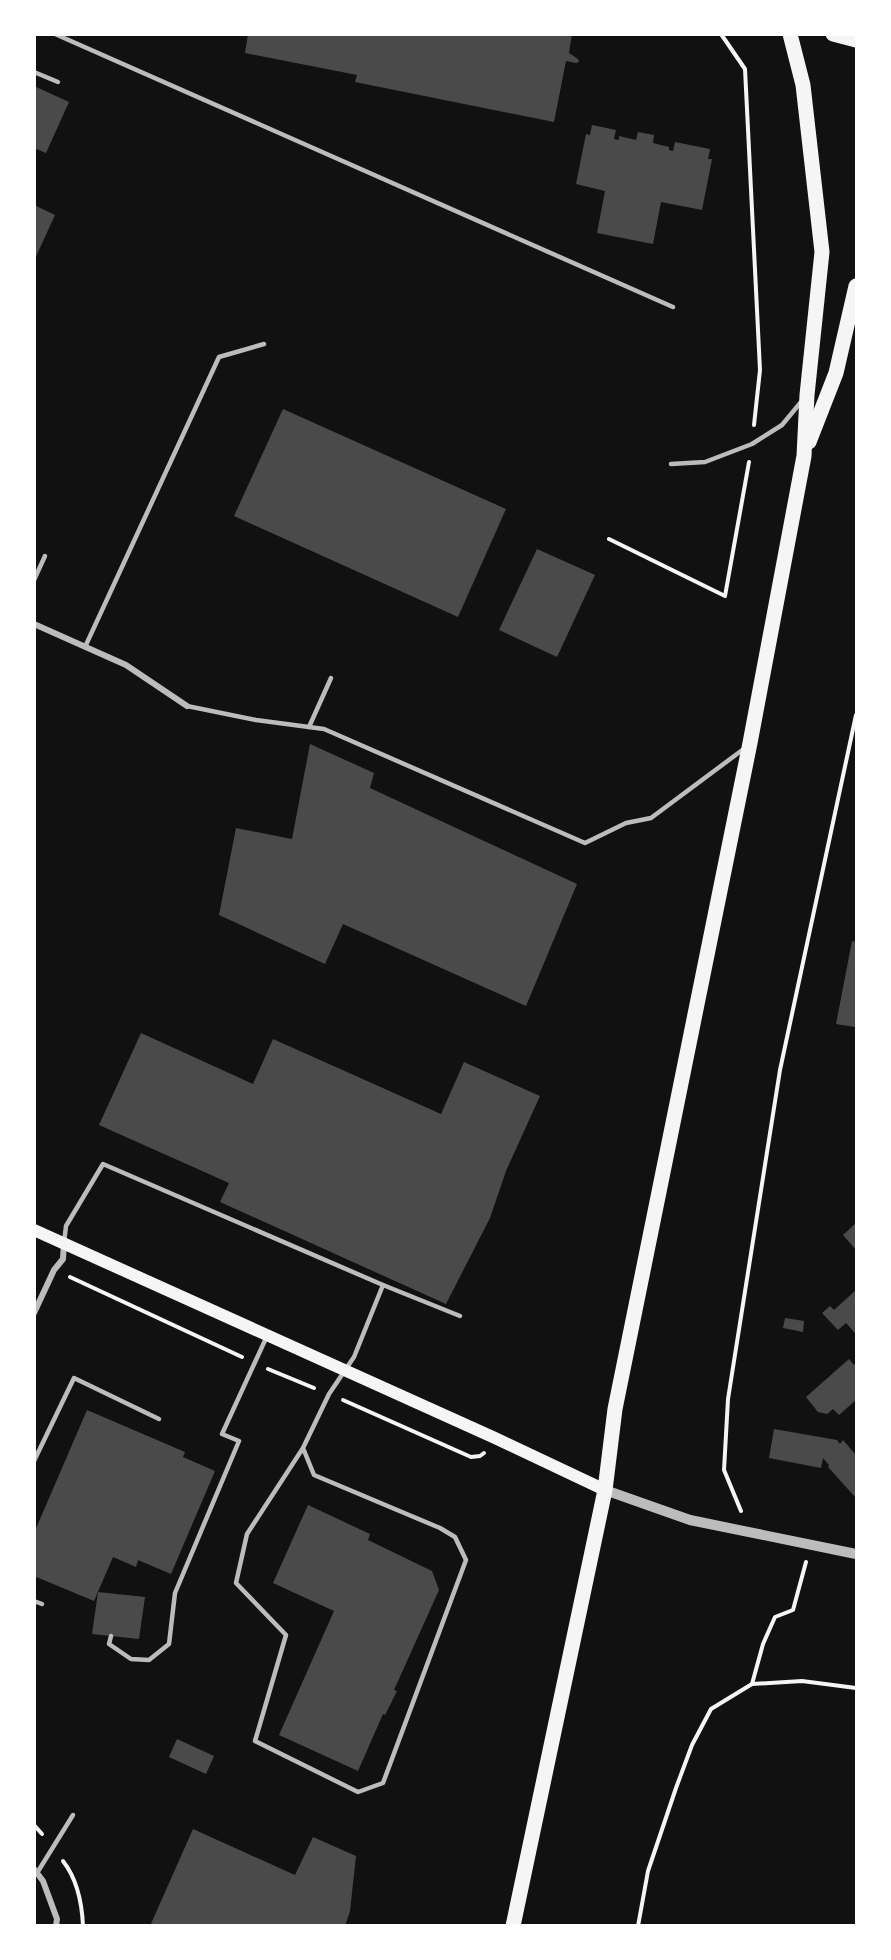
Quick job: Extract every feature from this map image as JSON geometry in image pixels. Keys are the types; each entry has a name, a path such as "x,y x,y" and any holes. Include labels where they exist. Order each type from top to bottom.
{"main road":[{"path":"513,1926 605,1490 617,1397 750,743 804,456 807,395 822,252 803,85 790,34"},
{"path":"834,34 856,40"},
{"path":"804,456 836,373 856,286"},
{"path":"34,1230 516,1447 605,1490"}],"street":[{"path":"34,624 126,664 187,706"},
{"path":"34,1313 54,1270 63,1259 64,1243"},
{"path":"605,1490 690,1520 856,1554"},
{"path":"36,1871 43,1881 57,1919 56,1926"}],"lane":[{"path":"55,34 673,307"},
{"path":"34,72 58,82"},
{"path":"85,646 219,357 264,344"},
{"path":"671,464 705,462 752,444 782,425 807,395"},
{"path":"34,580 45,556"},
{"path":"309,727 331,678"},
{"path":"187,706 256,720 324,729 585,843 626,823 651,818 750,743"},
{"path":"64,1243 66,1226 103,1164 460,1316"},
{"path":"303,1448 314,1475 440,1527 455,1537 466,1560 383,1783 358,1792 255,1741 286,1635 236,1582 247,1534 303,1448 329,1394 354,1357 383,1285"},
{"path":"111,1636 110,1644 131,1659 149,1660 169,1644 175,1593 239,1441 222,1434 267,1336"},
{"path":"34,1461 74,1378 159,1419"},
{"path":"34,1601 42,1604"},
{"path":"36,1871 73,1815"}],"path":[{"path":"609,539 725,596 752,444 760,370 744,69 721,34"},
{"path":"751,1533 724,1470 728,1399 780,1070 856,715"},
{"path":"752,1684 763,1644 775,1617 793,1610 810,1545"},
{"path":"638,1926 648,1871 692,1745 711,1710 752,1684 802,1681 856,1689"},
{"path":"34,1825 74,1879 80,1900 83,1926"}],"building":[{"path":"248,34 572,34 569,53 579,62 566,61 554,122 355,82 357,75 245,53"},
{"path":"34,86 69,102 46,153 34,148"},
{"path":"592,125 616,130 614,139 619,140 619,136 636,140 638,132 654,135 653,143 669,147 669,150 673,151 675,142 710,149 708,159 712,159 702,210 661,202 653,244 597,233 605,191 576,184 586,134 590,135"},
{"path":"34,205 55,215 34,261"},
{"path":"283,409 506,509 458,617 234,516"},
{"path":"537,549 595,575 557,657 499,630"},
{"path":"310,744 374,773 370,788 577,884 526,1006 343,924 325,964 219,915 236,828 292,839"},
{"path":"852,941 856,942 855,1027 836,1024"},
{"path":"141,1033 253,1084 273,1039 441,1114 464,1062 540,1096 506,1171 490,1218 446,1304 220,1202 229,1183 99,1125"},
{"path":"856,1223 856,1250 843,1235"},
{"path":"856,1290 856,1332 846,1323 838,1330 822,1313 830,1306 834,1310"},
{"path":"785,1318 804,1321 803,1332 783,1328"},
{"path":"849,1359 854,1365 856,1363 856,1400 839,1415 833,1409 827,1414 818,1412 806,1397"},
{"path":"87,1410 185,1452 183,1457 215,1471 171,1574 138,1560 136,1567 113,1557 94,1601 34,1576 34,1533"},
{"path":"774,1429 837,1440 840,1444 843,1440 856,1455 856,1498 828,1467 829,1465 823,1458 821,1468 769,1458"},
{"path":"308,1505 370,1534 368,1540 432,1571 439,1590 394,1690 397,1691 385,1715 383,1714 358,1771 279,1735 334,1611 273,1583"},
{"path":"98,1592 145,1597 139,1639 92,1634"},
{"path":"177,1739 214,1756 206,1774 169,1757"},
{"path":"193,1829 295,1875 313,1837 356,1856 350,1911 345,1926 150,1926"}]}
